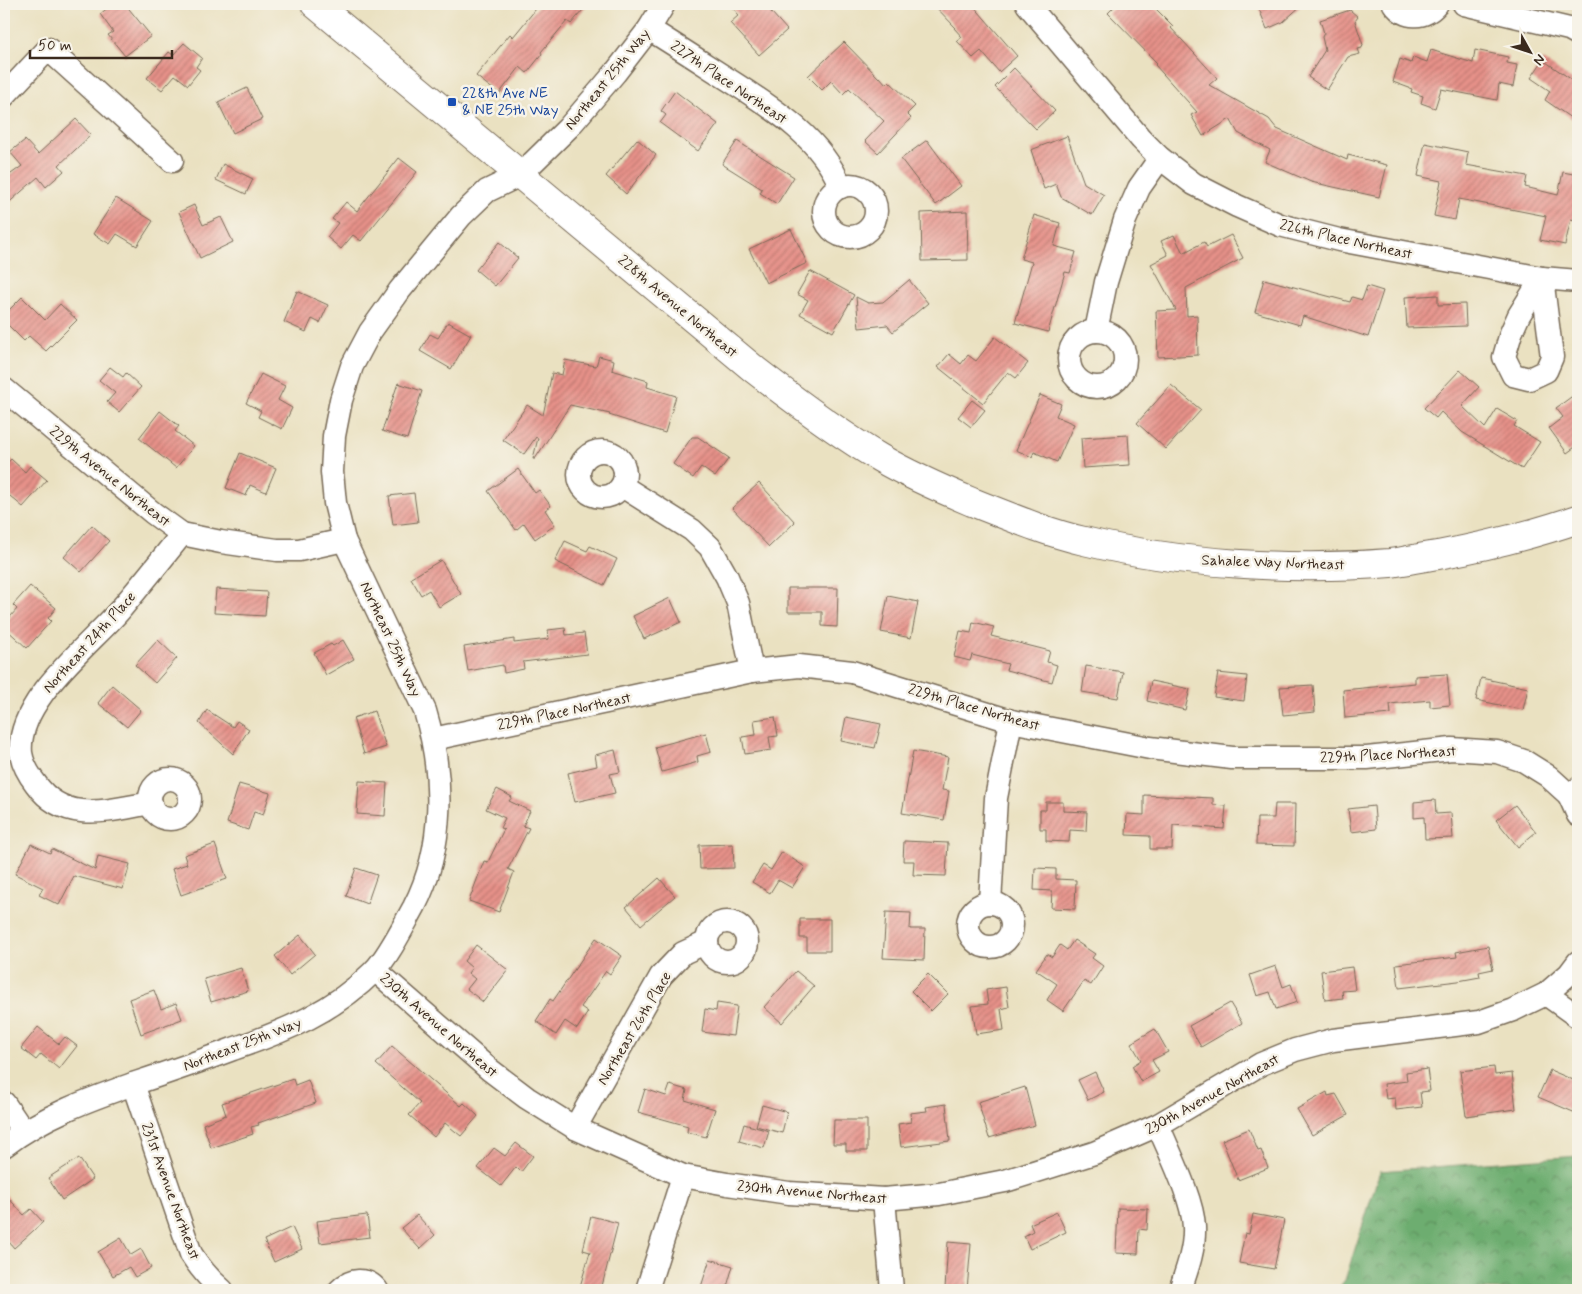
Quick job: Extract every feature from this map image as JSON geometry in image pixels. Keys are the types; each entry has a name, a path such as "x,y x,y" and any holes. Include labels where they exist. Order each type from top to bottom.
{"main road":[{"name":"228th Avenue Northeast","path":"315,4 755,370 831,427 881,459 939,488 1020,521 1084,541"},
{"name":"Sahalee Way Northeast","path":"1084,541 1176,558 1322,567 1392,563 1488,546 1539,533 1578,519"}],"street":[{"name":"Northeast 25th Way","path":"4,1146 23,1131 98,1096 279,1034 310,1018 342,999 375,970 400,932 420,895 433,858 439,782 433,738 425,711 344,540 335,503 332,472 334,436 341,400 352,366 370,332 400,290 462,216 487,191 520,175 568,128 615,73 649,29 664,4"},
{"name":"226th Place Northeast","path":"1027,4 1141,139 1160,158 1194,184 1237,206 1280,225 1339,240 1542,278 1578,281"},
{"path":"1394,4 1408,15 1416,16 1424,14 1438,4"},
{"path":"1464,4 1570,30 1578,34"},
{"name":"227th Place Northeast","path":"649,29 773,108 819,150 836,175 841,187"},
{"path":"4,96 48,49 172,161"},
{"path":"1096,331 1106,282 1125,220 1139,188 1160,158"},
{"name":"229th Avenue Northeast","path":"4,389 153,513 182,534 277,550 298,550 344,540"},
{"path":"622,486 692,530 710,547 728,577 738,604 752,671"},
{"name":"Northeast 24th Place","path":"150,803 98,812 78,812 57,804 41,791 28,773 21,754 23,733 32,710 50,683 120,610 182,534"},
{"name":"229th Place Northeast","path":"433,738 752,671 799,666 852,672 1011,721 1150,748 1232,758 1367,758 1452,749 1497,752 1524,761 1573,792 1578,815"},
{"path":"990,902 996,798 1011,721"},
{"name":"Northeast 26th Place","path":"575,1128 661,976 683,953 707,942"},
{"path":"1578,962 1569,974 1546,994 1578,1016"},
{"name":"230th Avenue Northeast","path":"375,970 490,1070 527,1098 575,1128 683,1176 789,1193 884,1199 939,1194 1005,1181 1094,1153 1158,1125 1261,1064 1295,1050 1333,1040 1478,1022 1513,1010 1546,994"},
{"name":"231st Avenue Northeast","path":"133,1084 191,1254 211,1281 222,1290"},
{"path":"4,1103 23,1131"},
{"path":"1158,1125 1189,1200 1194,1226 1192,1247 1180,1290"},
{"path":"647,1290 683,1176"},
{"path":"884,1199 892,1290"},
{"path":"340,1290 345,1284 352,1281 360,1281 368,1283 377,1290"}],"green space":[{"path":"1578,1156 1578,1290 1337,1290 1345,1280 1380,1171"}],"building":[{"path":"113,4 125,4 151,36 125,56 108,35 113,32 100,14"},
{"path":"540,4 588,4 571,24 567,21 541,52 542,54 527,73 520,67 499,94 476,76 510,34 513,37"},
{"path":"729,4 764,4 787,30 759,55 730,23 739,15"},
{"path":"933,4 972,4 1017,56 999,72 981,51 973,58 957,41 962,37 955,27"},
{"path":"1117,4 1151,4 1173,26 1171,28 1217,78 1209,85 1269,119 1277,129 1347,160 1348,155 1387,165 1379,197 1311,182 1265,162 1270,150 1238,133 1230,119 1203,136 1191,115 1197,112 1155,65 1157,63 1108,13"},
{"path":"1257,4 1303,4 1283,22 1267,29"},
{"path":"1350,10 1358,17 1355,21 1363,45 1362,48 1358,49 1360,54 1348,57 1327,90 1308,77 1325,50 1322,37 1324,33 1320,20"},
{"path":"844,42 879,78 886,84 889,81 915,106 907,114 911,118 878,153 865,141 884,121 849,88 843,94 831,81 822,90 808,76"},
{"path":"184,43 202,58 196,67 200,70 188,85 175,75 162,90 147,78 169,52 173,55"},
{"path":"1431,50 1473,63 1475,50 1508,57 1507,63 1517,65 1513,87 1499,84 1497,100 1441,89 1435,108 1421,103 1423,96 1411,92 1412,89 1393,82 1400,59 1411,63 1413,57 1427,62"},
{"path":"1543,60 1578,84 1578,123 1545,100 1550,91 1531,78"},
{"path":"1014,68 1055,111 1036,129 995,87"},
{"path":"247,88 262,119 233,133 218,102"},
{"path":"675,91 718,124 698,151 660,123 666,115 661,111"},
{"path":"76,119 91,135 59,165 64,171 46,187 38,177 4,207 4,179 22,166 10,152 25,140 38,154"},
{"path":"1067,136 1084,183 1104,195 1092,215 1061,197 1056,184 1044,189 1031,150"},
{"path":"637,139 656,155 626,194 606,176"},
{"path":"927,140 961,186 936,205 901,159"},
{"path":"737,141 794,177 777,204 760,193 762,189 722,164"},
{"path":"1425,143 1468,152 1466,165 1527,176 1525,187 1558,195 1563,172 1578,175 1578,221 1571,219 1565,245 1540,240 1546,216 1459,199 1455,220 1434,216 1441,181 1418,176"},
{"path":"399,158 417,172 361,241 353,235 341,249 327,237 338,223 332,219 346,202 357,211"},
{"path":"223,164 253,179 246,194 216,180"},
{"path":"116,198 153,221 137,246 117,234 110,244 93,234"},
{"path":"194,205 203,225 221,217 233,242 200,258 179,212"},
{"path":"967,211 968,260 922,261 921,213"},
{"path":"1034,215 1060,223 1054,246 1076,252 1070,273 1065,272 1048,332 1015,323 1032,262 1021,259"},
{"path":"791,229 807,263 766,283 749,249"},
{"path":"1174,235 1183,253 1204,242 1207,247 1231,235 1243,258 1186,288 1187,316 1197,315 1198,355 1158,357 1156,311 1176,310 1151,264 1168,255 1161,241"},
{"path":"499,242 518,258 495,286 476,270"},
{"path":"810,271 854,295 833,332 800,314 808,300 797,294"},
{"path":"1264,279 1350,302 1352,297 1362,300 1367,286 1383,291 1368,337 1303,316 1300,325 1255,312"},
{"path":"909,280 928,303 893,332 887,325 859,328 856,297 868,303 883,302"},
{"path":"297,291 328,305 320,323 312,319 306,332 284,322"},
{"path":"1438,295 1438,305 1465,304 1466,326 1407,328 1405,297"},
{"path":"22,297 45,320 60,304 77,320 46,351 29,336 24,341 4,321 4,315"},
{"path":"448,322 471,335 451,369 420,351 430,334 438,338"},
{"path":"995,337 1028,363 1016,378 1008,372 983,403 938,367 949,354 961,364 968,355 976,361"},
{"path":"599,356 614,360 612,370 648,381 647,387 676,396 665,433 610,414 570,405 535,459 533,459 538,438 536,437 524,454 503,440 527,405 543,415 552,373 562,375 565,360 596,366"},
{"path":"110,367 123,377 126,373 141,387 119,412 107,402 115,393 99,380"},
{"path":"1460,370 1479,387 1462,406 1485,428 1497,409 1517,421 1514,426 1540,442 1522,469 1462,432 1441,412 1436,418 1424,408"},
{"path":"261,374 285,386 278,400 292,408 282,429 258,417 261,411 246,403"},
{"path":"398,383 422,391 407,439 382,431"},
{"path":"1171,385 1201,410 1166,449 1137,423"},
{"path":"1578,392 1578,445 1567,453 1549,428 1563,417 1556,408"},
{"path":"1040,395 1061,404 1056,416 1074,424 1057,462 1034,452 1032,457 1016,450"},
{"path":"972,400 985,410 971,427 958,417"},
{"path":"160,411 179,426 175,431 194,446 176,468 139,438"},
{"path":"1128,435 1130,465 1083,468 1081,438"},
{"path":"692,437 698,437 729,458 715,477 701,467 693,478 673,464"},
{"path":"240,453 276,468 266,492 250,485 246,496 226,488"},
{"path":"11,459 25,472 30,466 47,480 23,507 4,491 4,467"},
{"path":"518,469 535,493 539,490 551,506 545,510 555,525 535,539 524,523 516,530 488,491"},
{"path":"759,483 795,522 769,547 732,508"},
{"path":"414,493 418,522 393,525 389,496"},
{"path":"92,525 109,541 81,572 64,557"},
{"path":"565,541 587,551 590,546 617,559 604,585 555,561"},
{"path":"441,560 461,594 439,607 429,590 421,595 411,578"},
{"path":"30,586 56,608 48,618 51,621 27,648 4,627 4,624 17,609 13,605"},
{"path":"788,588 838,588 837,627 822,626 822,612 788,612"},
{"path":"216,589 267,592 265,616 214,613"},
{"path":"888,596 918,602 911,638 881,632"},
{"path":"670,598 681,622 644,639 633,616"},
{"path":"973,622 994,627 991,636 1050,651 1047,662 1057,665 1052,682 1006,670 1008,664 972,655 970,661 954,657 960,631 971,633"},
{"path":"565,628 566,635 584,633 587,654 523,662 524,669 504,673 503,665 468,671 464,647 514,639 514,643 549,639 548,630"},
{"path":"158,640 177,658 155,683 135,665"},
{"path":"343,640 354,659 326,675 314,653"},
{"path":"1086,666 1123,672 1118,698 1082,692"},
{"path":"1218,673 1247,676 1244,701 1214,697"},
{"path":"1447,674 1450,705 1430,707 1430,700 1390,704 1391,714 1345,718 1343,690 1415,683 1415,676"},
{"path":"1481,678 1528,688 1523,710 1476,700"},
{"path":"1151,681 1190,689 1185,710 1147,701"},
{"path":"112,685 141,710 127,727 98,703"},
{"path":"1313,685 1315,712 1283,715 1280,687"},
{"path":"207,710 233,727 237,721 249,729 233,754 199,723"},
{"path":"374,711 386,747 364,754 353,718"},
{"path":"775,717 778,736 769,737 771,750 745,754 742,737 756,735 754,720"},
{"path":"846,717 881,724 875,748 841,741"},
{"path":"706,733 711,752 697,756 698,762 662,772 655,747"},
{"path":"615,750 620,772 610,774 615,793 575,802 568,773 597,766 595,755"},
{"path":"913,751 948,757 942,790 949,791 944,820 902,813"},
{"path":"359,781 387,783 385,816 357,814"},
{"path":"239,784 270,793 263,815 254,812 248,830 227,823"},
{"path":"497,789 512,797 509,801 530,811 523,826 529,828 508,869 514,872 499,912 469,901 484,861 488,862 504,829 500,828 505,818 486,809"},
{"path":"1144,795 1213,798 1213,805 1226,806 1224,829 1173,825 1172,849 1150,849 1150,836 1126,835 1127,814 1144,815"},
{"path":"1435,800 1436,814 1451,813 1453,838 1425,839 1424,817 1414,818 1414,802"},
{"path":"1046,802 1063,802 1063,811 1087,812 1086,831 1070,830 1069,842 1046,841 1046,829 1040,829 1040,810 1046,810"},
{"path":"1275,804 1295,804 1294,846 1256,845 1257,818 1274,818"},
{"path":"1515,805 1536,832 1518,847 1496,820"},
{"path":"1374,806 1376,829 1351,832 1348,809"},
{"path":"904,841 948,843 946,876 913,875 914,861 903,861"},
{"path":"31,844 50,853 52,849 95,870 98,856 130,864 123,889 74,876 59,905 39,895 43,888 15,874"},
{"path":"215,844 227,879 181,895 172,869 187,864 184,855"},
{"path":"733,844 734,868 700,869 699,845"},
{"path":"782,852 805,867 792,888 778,880 770,893 752,882 763,865 771,870"},
{"path":"356,868 377,875 367,904 346,896"},
{"path":"1035,868 1056,869 1056,879 1076,880 1075,909 1051,908 1052,891 1034,890"},
{"path":"659,878 675,896 641,925 626,907"},
{"path":"886,912 911,913 910,929 925,929 924,960 883,958"},
{"path":"800,919 830,919 830,951 807,951 807,938 800,938"},
{"path":"300,935 315,954 290,975 275,956"},
{"path":"596,938 622,956 610,974 606,971 581,1007 588,1012 577,1029 565,1021 556,1035 536,1021 550,999 553,1001"},
{"path":"1074,940 1095,954 1092,958 1103,966 1091,985 1084,981 1063,1011 1047,1000 1057,984 1036,970 1047,954 1052,957 1060,945 1067,950"},
{"path":"476,945 508,970 483,1002 467,989 475,979 468,973 472,968 464,961"},
{"path":"1488,946 1493,969 1479,972 1480,977 1399,988 1396,964 1457,957 1456,952"},
{"path":"1276,966 1283,987 1291,984 1297,1002 1276,1009 1270,992 1257,996 1250,975"},
{"path":"1352,967 1355,990 1342,991 1343,998 1325,1000 1321,971"},
{"path":"241,968 248,991 211,1002 204,979"},
{"path":"796,971 814,986 782,1023 764,1007"},
{"path":"928,974 948,994 931,1011 911,991"},
{"path":"1006,987 1009,1007 1001,1009 1004,1030 976,1034 972,1006 988,1004 986,990"},
{"path":"154,990 161,1009 176,1003 182,1019 141,1034 129,999"},
{"path":"717,1003 737,1006 733,1036 702,1032 705,1009 716,1011"},
{"path":"1230,1003 1242,1023 1201,1047 1189,1026"},
{"path":"38,1027 59,1044 65,1037 77,1046 59,1069 41,1054 36,1060 21,1048"},
{"path":"1155,1029 1168,1052 1152,1060 1159,1072 1141,1082 1132,1066 1141,1060 1131,1043"},
{"path":"392,1046 461,1106 464,1103 478,1116 461,1136 445,1123 434,1137 409,1115 420,1103 376,1064"},
{"path":"1494,1067 1495,1075 1512,1073 1516,1109 1466,1116 1460,1071"},
{"path":"1427,1069 1430,1091 1420,1092 1422,1107 1396,1110 1395,1098 1386,1099 1384,1084 1407,1081 1406,1072"},
{"path":"1550,1070 1578,1082 1578,1114 1538,1097"},
{"path":"1095,1072 1104,1092 1088,1100 1078,1080"},
{"path":"293,1079 295,1085 308,1080 316,1103 258,1123 259,1125 251,1127 253,1134 211,1148 203,1124 226,1115 222,1103"},
{"path":"670,1085 687,1090 685,1100 715,1109 706,1137 687,1132 688,1126 638,1112 645,1089 666,1096"},
{"path":"1025,1087 1035,1125 989,1138 978,1102"},
{"path":"1327,1092 1328,1096 1336,1094 1348,1115 1312,1135 1297,1109"},
{"path":"946,1104 950,1141 901,1147 898,1124 911,1122 910,1113 927,1111 926,1107"},
{"path":"762,1105 787,1112 782,1133 756,1126"},
{"path":"834,1120 867,1120 867,1151 846,1151 846,1144 833,1144"},
{"path":"744,1124 769,1131 764,1148 739,1141"},
{"path":"1249,1129 1258,1151 1261,1150 1268,1168 1238,1180 1222,1140"},
{"path":"516,1143 533,1156 521,1172 516,1167 501,1186 478,1168 494,1148 505,1156"},
{"path":"79,1158 93,1179 62,1200 48,1178"},
{"path":"4,1193 24,1215 31,1209 43,1222 14,1248 4,1236"},
{"path":"1118,1208 1148,1209 1147,1230 1139,1229 1138,1254 1116,1253"},
{"path":"1057,1212 1066,1232 1030,1249 1024,1236 1033,1231 1030,1224"},
{"path":"1253,1214 1284,1220 1274,1269 1239,1263 1245,1233 1249,1234"},
{"path":"367,1215 370,1237 320,1243 317,1221"},
{"path":"417,1215 435,1235 420,1249 401,1228"},
{"path":"591,1216 618,1223 601,1290 579,1290 590,1252 583,1250"},
{"path":"292,1227 302,1249 274,1262 264,1240"},
{"path":"121,1238 131,1255 141,1249 151,1268 135,1277 129,1267 113,1276 98,1252"},
{"path":"948,1242 971,1244 967,1290 945,1289"},
{"path":"710,1259 733,1266 726,1290 700,1290"}],"place":[{"name":"228th Ave NE & NE 25th Way","path":"452,102"}]}
